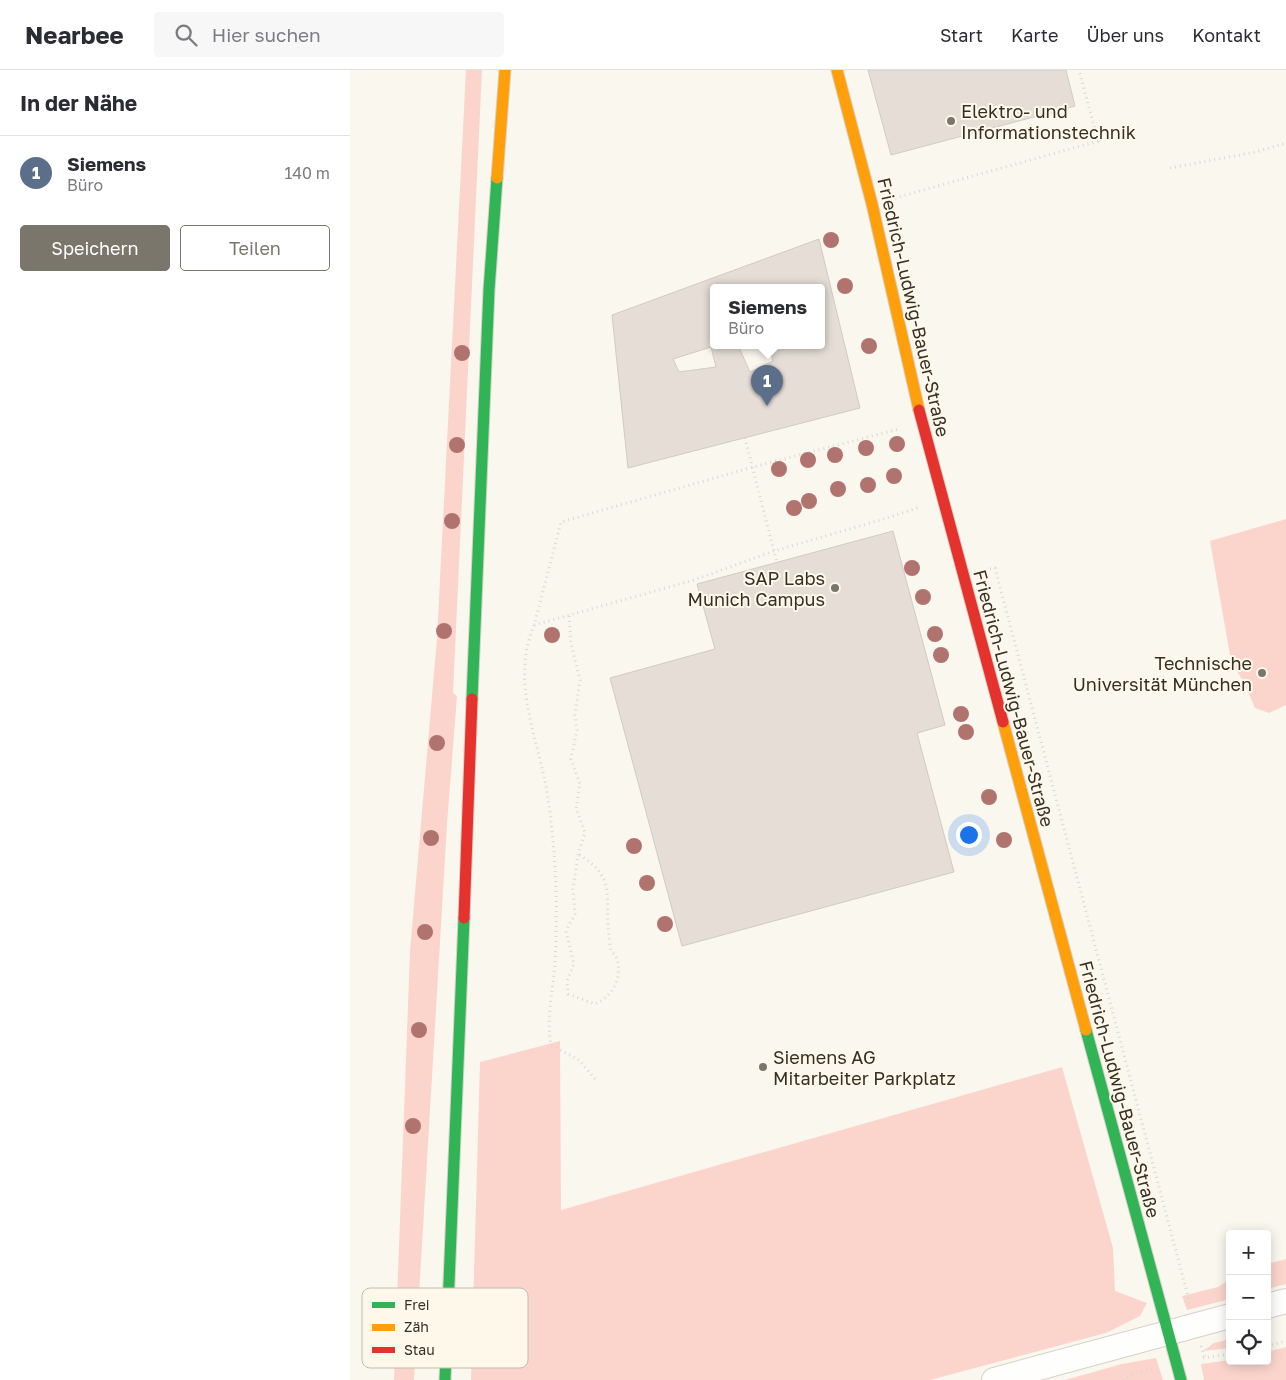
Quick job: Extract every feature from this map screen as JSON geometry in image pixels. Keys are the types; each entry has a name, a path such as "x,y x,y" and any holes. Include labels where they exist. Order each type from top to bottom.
{"street":[{"path":"449,1288 489,290 505,70"},
{"name":"Friedrich-Ludwig-Bauer-Straße","path":"837,70 872,204 922,423 1181,1380"},
{"path":"1271,1305 1286,1301"},
{"path":"994,1380 1226,1317"}],"path":[{"path":"872,204 1098,141 1079,70"},
{"path":"1170,168 1256,152 1286,144"},
{"path":"595,1079 579,1060 551,1046 548,1030 554,969 556,918 551,825 545,782 526,696 524,666 527,641 534,626 562,522 753,467 922,423"},
{"path":"745,438 778,563"},
{"path":"534,626 694,580 774,551 887,518 942,498"},
{"path":"963,576 995,568 1205,1358"},
{"path":"569,616 572,644 580,680 574,715 577,730 571,759 580,784 576,809 585,832 578,854 573,889 575,914 566,931 574,964 567,981 568,994 596,1004 606,999 614,988 619,970 617,957 612,951 610,943 607,916 609,899 602,875 593,863 578,854"},
{"path":"1271,1345 1286,1341"},
{"path":"1123,1380 1129,1376 1176,1363"}],"shaded area":[{"path":"466,70 482,70 453,693 457,696 447,824 419,1288 397,1288 410,951 437,638"},
{"path":"1286,519 1286,705 1269,713 1255,708 1245,685 1231,661 1210,541"},
{"path":"560,1041 561,1210 1062,1067 1113,1248 1115,1291 1147,1303 1140,1316 1106,1333 930,1380 471,1380 471,1368 528,1368 528,1288 474,1288 480,1062"},
{"path":"1286,1259 1286,1284 1271,1288 1271,1263"},
{"path":"1226,1282 1226,1300 1187,1310 1182,1296 1218,1287"},
{"path":"1226,1340 1226,1348 1203,1351 1214,1343"},
{"path":"1286,1347 1286,1380 1204,1380 1201,1364 1226,1361 1226,1365 1271,1365 1271,1351"},
{"path":"1156,1358 1163,1380 1065,1380 1122,1364"},
{"path":"394,1368 415,1368 414,1380 394,1380"}],"building":[{"name":"Elektro- und Informationstechnik","path":"868,70 1066,70 1075,106 891,155"},
{"path":"819,239 860,408 628,468 612,315"},
{"path":"893,531 945,725 917,733 954,872 682,946 610,678 715,649 697,584"}],"traffic: fast":[{"path":"472,699 489,290 497,178"},
{"path":"449,1288 464,918"},
{"path":"1086,1030 1181,1380"},
{"path":"445,1368 445,1380"}],"traffic: slow":[{"path":"497,178 505,70"},
{"path":"837,70 872,204 919,410"},
{"path":"1003,722 1086,1030"}],"traffic: jam":[{"path":"919,410 1003,722"},
{"path":"464,918 472,699"}],"place":[{"name":"Elektro- und Informationstechnik","path":"951,121"},
{"name":"Siemens","path":"767,406"},
{"name":"SAP Labs Munich Campus","path":"835,588"},
{"name":"Technische Universität München","path":"1262,673"},
{"name":"Siemens AG Mitarbeiter Parkplatz","path":"763,1067"}]}
